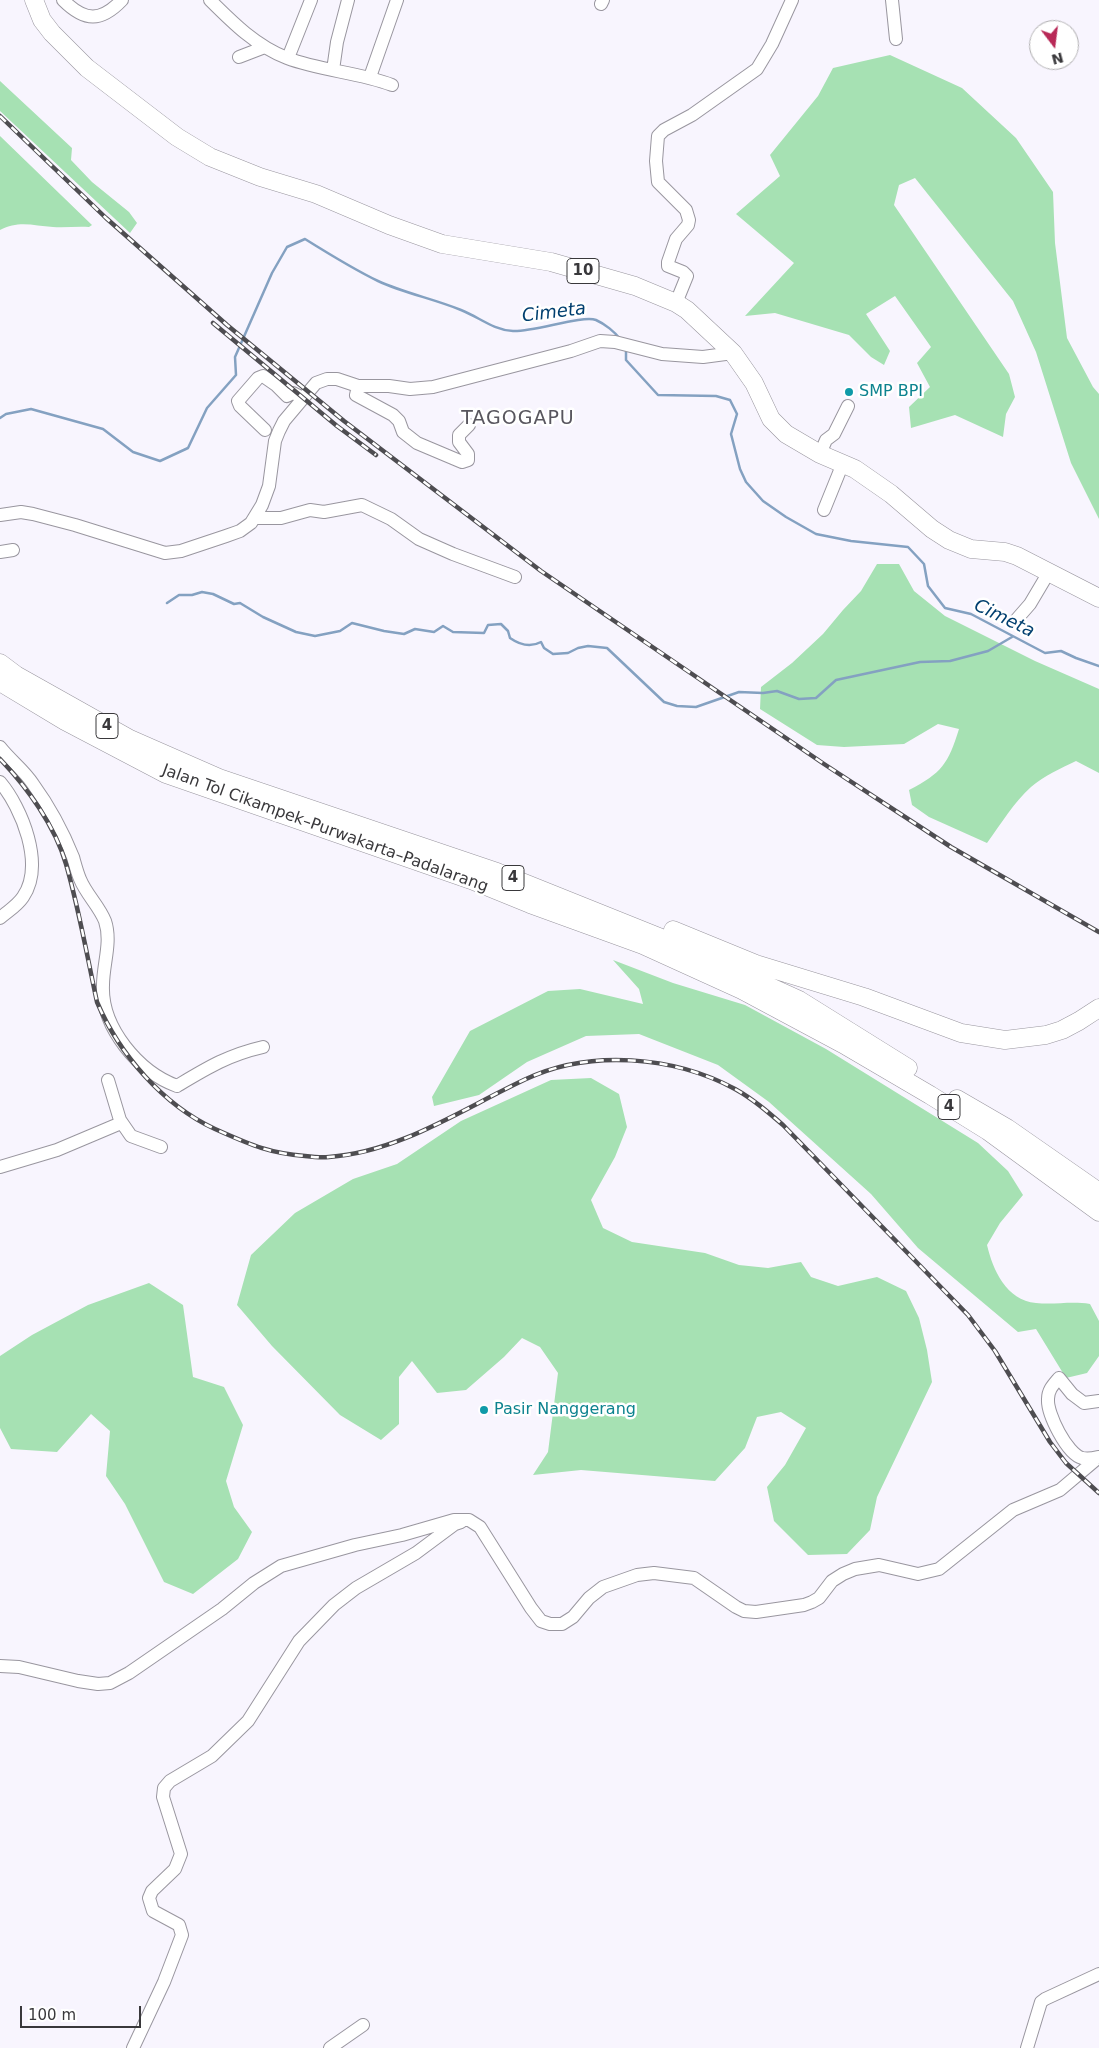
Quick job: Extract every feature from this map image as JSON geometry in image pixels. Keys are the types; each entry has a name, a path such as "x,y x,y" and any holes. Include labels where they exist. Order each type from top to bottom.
{"highway":[{"name":"10","path":"34,0 42,20 52,33 87,68 176,137 210,157 231,167 316,194 389,225 442,244 568,267 636,286 676,303 687,310 733,353 754,383 766,411 777,427 795,441 855,469 891,494 932,529 949,540 971,549 1005,552 1018,556 1099,598"},
{"name":"Jalan Tol Cikampek–Purwakarta–Padalarang","path":"0,663 16,675 130,739 219,778 496,872 664,939 799,1000 955,1098 1007,1128 1099,1192"},
{"name":"Jalan Tol Cikampek–Purwakarta–Padalarang","path":"0,682 65,722 166,774 471,880 643,946 742,990 843,1044 988,1131 1099,1212"},
{"path":"559,898 609,906 756,964 864,997 961,1033 1005,1040 1046,1035 1062,1030 1099,1008"}],"street":[{"path":"63,0 79,13 100,16 106,14 122,0"},
{"path":"210,0 230,20 265,47 288,58 333,70 370,77 392,85"},
{"path":"288,58 310,0"},
{"path":"333,70 337,42 348,0"},
{"path":"370,77 396,0"},
{"path":"676,303 686,276 683,272 668,266 668,262 676,239 688,225 689,220 686,210 658,182 657,140 664,130 692,115 757,69 772,44 792,0"},
{"path":"892,0 896,39"},
{"path":"239,57 265,47"},
{"path":"0,515 21,512 32,514 75,525 165,553 181,551 240,530 254,518 262,506 268,486 275,441 279,431 316,383 327,379 337,379 358,386 389,386 410,389 433,387 548,358 600,341 622,343 662,354 703,358 733,353"},
{"path":"265,430 240,406 238,401 258,378 263,376 287,396 293,393 303,398"},
{"path":"358,386 356,395 393,415 399,421 403,432 417,442 462,462 468,460 468,454 459,442 459,435 469,425"},
{"path":"820,454 826,440 834,434 848,406"},
{"path":"824,510 843,463"},
{"path":"254,518 281,518 310,510 324,512 362,505 391,519 420,539 453,554 515,577"},
{"path":"0,552 13,550"},
{"path":"1016,620 1030,604 1049,572"},
{"path":"0,747 32,781 46,803 72,857 80,880 104,920 107,929 107,952 103,974 104,1004 114,1030 130,1052 150,1072 163,1081 177,1086 215,1063 239,1053 263,1047"},
{"path":"0,782 11,795 27,831 31,859 29,880 24,895 15,906 0,918"},
{"path":"108,1080 122,1123 131,1136 161,1147"},
{"path":"0,1167 57,1150 122,1123"},
{"path":"1099,1401 1084,1403 1072,1394 1059,1378 1050,1388 1048,1399 1052,1418 1067,1445 1075,1454 1083,1458 1099,1457"},
{"path":"0,1666 27,1669 78,1682 110,1683 129,1673 281,1566 454,1520 469,1520 480,1527 540,1621 557,1624 566,1622 573,1617 589,1598 603,1587 637,1575 654,1573 694,1578 744,1611 756,1612 804,1605 819,1598 832,1581 855,1569 879,1565 918,1574 939,1569 1013,1510 1060,1490 1099,1457"},
{"path":"134,2048 164,1982 182,1935 179,1925 153,1911 150,1901 152,1891 175,1869 181,1854 162,1797 164,1788 170,1781 217,1752 248,1721 299,1641 334,1605 356,1588 416,1553 455,1524 469,1520"},
{"path":"1027,2048 1041,2002 1099,1974"},
{"path":"330,2048 363,2025"}],"green space":[{"path":"890,55 962,88 1016,138 1053,192 1055,243 1067,338 1093,387 1099,394 1099,519 1071,463 1036,352 1013,301 915,178 899,185 894,205 1009,374 1015,397 1006,414 1003,437 955,415 911,428 909,407 930,387 917,363 931,347 895,296 866,314 890,351 884,365 871,357 849,335 775,313 745,316 794,263 736,214 780,176 770,155 818,96 833,68"},
{"path":"0,81 72,148 71,160 92,182 129,212 137,223 130,233 0,111"},
{"path":"0,136 92,225 89,227 58,227 20,224 0,230"},
{"path":"877,564 899,564 914,591 945,616 1035,661 1099,689 1099,773 1076,761 1047,776 1031,787 1019,799 987,843 929,817 912,805 909,790 929,778 942,766 951,751 959,729 938,724 904,744 844,747 817,745 760,709 761,687 792,663 823,634 861,591"},
{"path":"613,960 673,983 745,1005 826,1049 978,1143 1008,1171 1023,1195 1000,1223 987,1245 997,1274 1009,1290 1026,1301 1036,1303 1090,1304 1099,1321 1099,1356 1087,1373 1066,1378 1036,1329 1018,1332 918,1248 871,1194 769,1102 718,1065 639,1034 586,1036 527,1062 479,1095 434,1106 432,1097 470,1031 548,991 580,989 643,1004 639,989"},
{"path":"591,1078 619,1094 627,1127 615,1157 591,1200 603,1228 632,1242 705,1253 739,1265 768,1268 801,1262 811,1277 838,1286 877,1277 906,1291 919,1318 932,1382 877,1497 870,1530 847,1554 808,1555 774,1521 767,1487 785,1465 806,1428 781,1412 757,1417 745,1448 715,1481 581,1470 533,1475 548,1452 558,1373 540,1347 522,1338 504,1357 466,1390 437,1393 412,1361 399,1377 399,1424 381,1440 340,1415 272,1346 237,1305 251,1255 295,1213 353,1179 397,1164 461,1121 551,1080"},
{"path":"149,1283 183,1305 193,1377 224,1387 243,1425 226,1481 234,1507 252,1532 238,1559 193,1594 164,1582 125,1504 106,1476 110,1431 91,1414 57,1452 11,1449 0,1428 0,1356 32,1335 88,1305"}],"waterway":[{"name":"Cimeta","path":"0,418 6,414 31,409 103,429 133,452 160,461 188,448 207,408 236,375 235,357 272,273 287,247 305,239 378,281 461,310 499,328 522,331 589,319 603,324 620,339"},
{"name":"Cimeta","path":"626,350 626,360 658,395 716,396 730,400 737,414 731,434 740,469 746,482 763,501 786,517 816,534 851,541 908,547 924,564 928,586 945,608 971,614 1045,653 1061,651 1099,666"},
{"path":"167,603 179,595 192,595 202,592 213,594 234,604 240,603 263,617 296,632 315,636 340,631 352,623 404,634 415,629 434,632 443,626 453,632 484,633 488,625 501,624 508,631 510,638 521,644 529,645 541,642 544,648 553,654 568,653 588,646 607,648 664,702 677,706 696,707 739,692 763,693 777,691 799,699 816,698 836,680 920,662 950,661 988,651 1012,637"}],"railway":[{"path":"0,116 106,218 227,325 344,421 541,571 824,764 951,847 1099,932"},
{"path":"213,323 337,426 376,455"},
{"path":"0,759 39,808 61,850 75,898 97,1002 106,1021 130,1059 145,1076 161,1092 196,1119 258,1147 292,1155 326,1157 381,1147 406,1138 526,1079 551,1069 577,1063 604,1060 632,1060 659,1063 686,1069 711,1078 748,1097 783,1125 968,1315 995,1351 1050,1442 1066,1463 1099,1493"}],"place":[{"name":"SMP BPI","path":"849,392"},
{"name":"Pasir Nanggerang","path":"484,1410"}],"district":[{"name":"TAGOGAPU","path":"518,419"}]}
